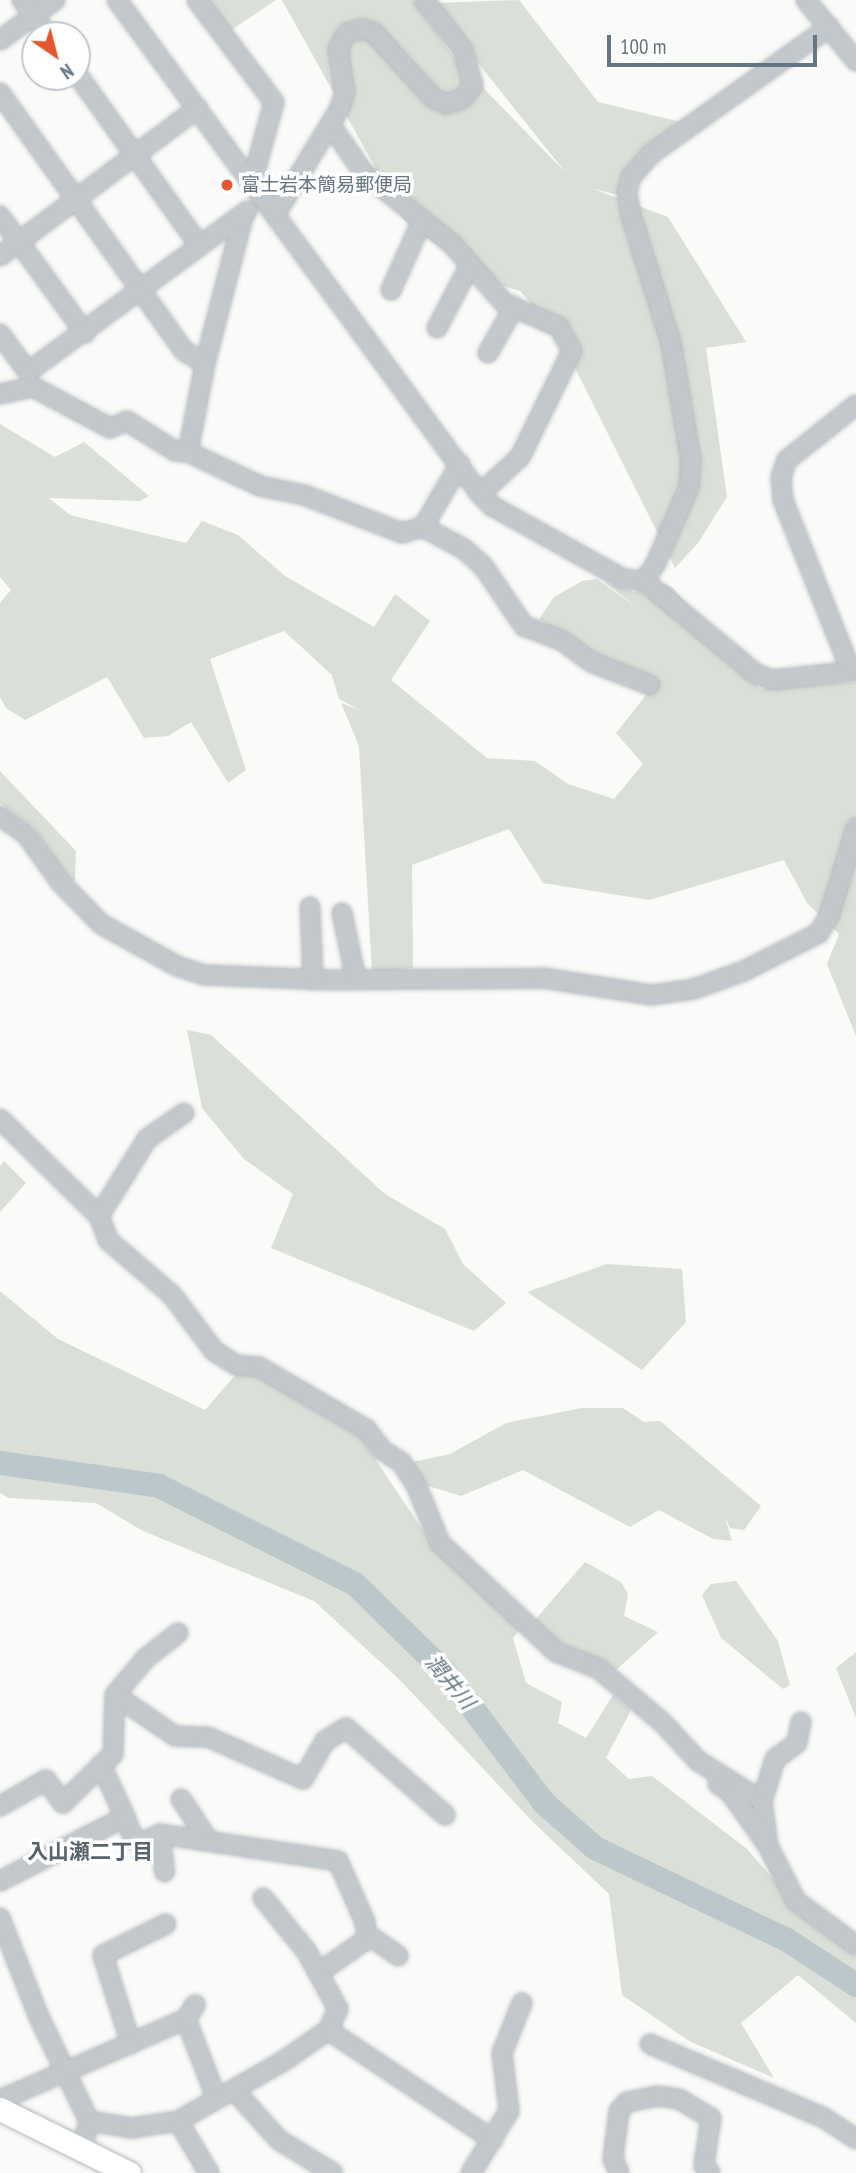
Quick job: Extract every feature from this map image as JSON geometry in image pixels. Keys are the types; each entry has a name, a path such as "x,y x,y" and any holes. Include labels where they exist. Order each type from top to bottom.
{"main road":[{"path":"0,2109 93,2160 129,2173"}],"street":[{"path":"22,0 38,21"},
{"path":"0,40 55,0"},
{"path":"117,0 480,494 492,506 623,579 644,581 756,674 772,680 854,671 783,500 781,477 787,460 856,405"},
{"path":"197,0 274,102 256,168 248,177"},
{"path":"275,215 332,127 345,93 338,49 347,33 362,29 374,33 433,98 446,104 463,98 473,85 463,50 424,0"},
{"path":"806,0 856,61"},
{"path":"644,581 656,563 689,487 691,461 671,343 631,215 627,192 631,177 651,154 829,27"},
{"path":"90,91 199,246"},
{"path":"0,93 184,349 205,364"},
{"path":"0,256 198,108"},
{"path":"332,127 363,172 421,223 453,244 504,303 559,327 572,351 520,457 480,494"},
{"path":"0,334 28,372 85,333 264,199"},
{"path":"188,452 205,364 244,213"},
{"path":"0,216 85,333"},
{"path":"391,290 421,223"},
{"path":"438,328 470,265"},
{"path":"488,353 514,307"},
{"path":"0,394 33,387 110,428 127,421 174,451 188,452 260,486 304,495 402,533 423,527 460,464"},
{"path":"423,527 464,549 483,566 524,626 561,640 591,662 650,685"},
{"path":"0,816 26,834 61,883 118,936 205,975 313,980 543,978 651,995 694,989 805,944 818,933 829,916 856,828"},
{"path":"310,907 313,980"},
{"path":"342,913 356,979"},
{"path":"99,1216 147,1139 184,1113"},
{"path":"0,1119 99,1216 108,1240 172,1295 214,1351 236,1365 259,1367 366,1429 382,1450 402,1462 416,1485 440,1543 556,1652 599,1669 662,1722 698,1761 762,1801"},
{"path":"0,1806 46,1780 63,1803 113,1754 115,1695 146,1658 178,1633"},
{"path":"115,1695 175,1736 208,1737 303,1779 325,1741 346,1728 445,1815"},
{"path":"768,1846 762,1801 775,1759 797,1743 801,1722"},
{"path":"676,1755 730,1792 768,1846 796,1901 856,1945"},
{"path":"102,1765 134,1839 143,1842 159,1834 338,1861 367,1939 318,1973"},
{"path":"181,1799 208,1840"},
{"path":"0,1881 125,1818"},
{"path":"159,1834 165,1872"},
{"path":"89,2121 132,2128 178,2121 216,2097 234,2090 328,2030 338,2009 318,1973 263,1898"},
{"path":"0,1918 65,2075 89,2121 93,2160"},
{"path":"131,2044 103,1955 166,1924"},
{"path":"367,1934 398,1956"},
{"path":"471,2173 509,2111 502,2053 522,2003"},
{"path":"0,2100 65,2075 190,2012 216,2097"},
{"path":"328,2030 493,2140"},
{"path":"650,2043 824,2118 856,2139"},
{"path":"234,2090 279,2140 333,2173"},
{"path":"619,2173 613,2159 620,2111 627,2102 658,2096 679,2099 711,2118 704,2165 710,2173"},
{"path":"178,2121 209,2173"}],"shaded area":[{"path":"202,0 276,0 227,33"},
{"path":"282,0 413,0 455,59 566,173 462,43 435,3 519,0 598,102 681,122 640,156 617,195 591,188 668,217 746,342 706,348 727,497 698,543 675,568 565,348 544,318 520,291 484,280 405,221"},
{"path":"0,424 55,457 84,442 149,496 140,501 49,498 70,515 186,543 202,521 238,535 285,576 374,627 395,594 430,621 391,680 487,758 535,761 568,784 614,799 643,764 616,733 658,680 599,659 539,619 554,597 582,581 597,579 642,611 604,582 634,592 661,583 672,587 760,689 856,682 856,1036 827,964 839,934 807,903 784,860 649,900 543,883 509,829 412,865 413,968 372,973 359,746 341,703 360,710 339,699 332,675 284,631 210,659 246,770 228,783 191,722 168,736 144,738 107,677 25,720 6,708 0,697 0,603 11,590 0,577"},
{"path":"0,771 76,851 75,881 62,877 35,827 0,803"},
{"path":"187,1030 211,1035 385,1194 445,1229 463,1264 506,1303 474,1331 271,1248 293,1194 244,1159 202,1108"},
{"path":"4,1161 26,1183 0,1212 0,1166"},
{"path":"607,1264 682,1269 686,1322 642,1370 527,1292"},
{"path":"0,1291 58,1339 205,1410 244,1365 357,1432 430,1541 522,1627 513,1638 526,1683 562,1702 558,1723 586,1738 613,1695 631,1710 606,1758 629,1779 652,1776 747,1849 817,1929 856,1955 856,2023 798,1975 741,2023 774,2078 689,2041 622,1995 609,1894 533,1822 401,1681 314,1601 143,1531 96,1503 9,1498 0,1493"},
{"path":"582,1408 623,1408 644,1422 660,1421 761,1506 744,1530 730,1528 725,1517 732,1541 713,1539 659,1510 630,1527 523,1470 461,1496 425,1485 408,1463 450,1454 506,1423"},
{"path":"585,1562 621,1582 628,1594 624,1616 658,1632 615,1671 566,1650 535,1620"},
{"path":"736,1581 778,1641 790,1685 783,1689 721,1638 702,1595 711,1584"},
{"path":"856,1652 856,1718 836,1668"}],"waterway":[{"name":"潤井川","path":"0,1463 159,1486 355,1584 445,1672 544,1803 595,1848 787,1940 856,1985"}],"place":[{"name":"富士岩本簡易郵便局","path":"227,185"}],"district":[{"name":"入山瀬二丁目","path":"90,1852"}]}
